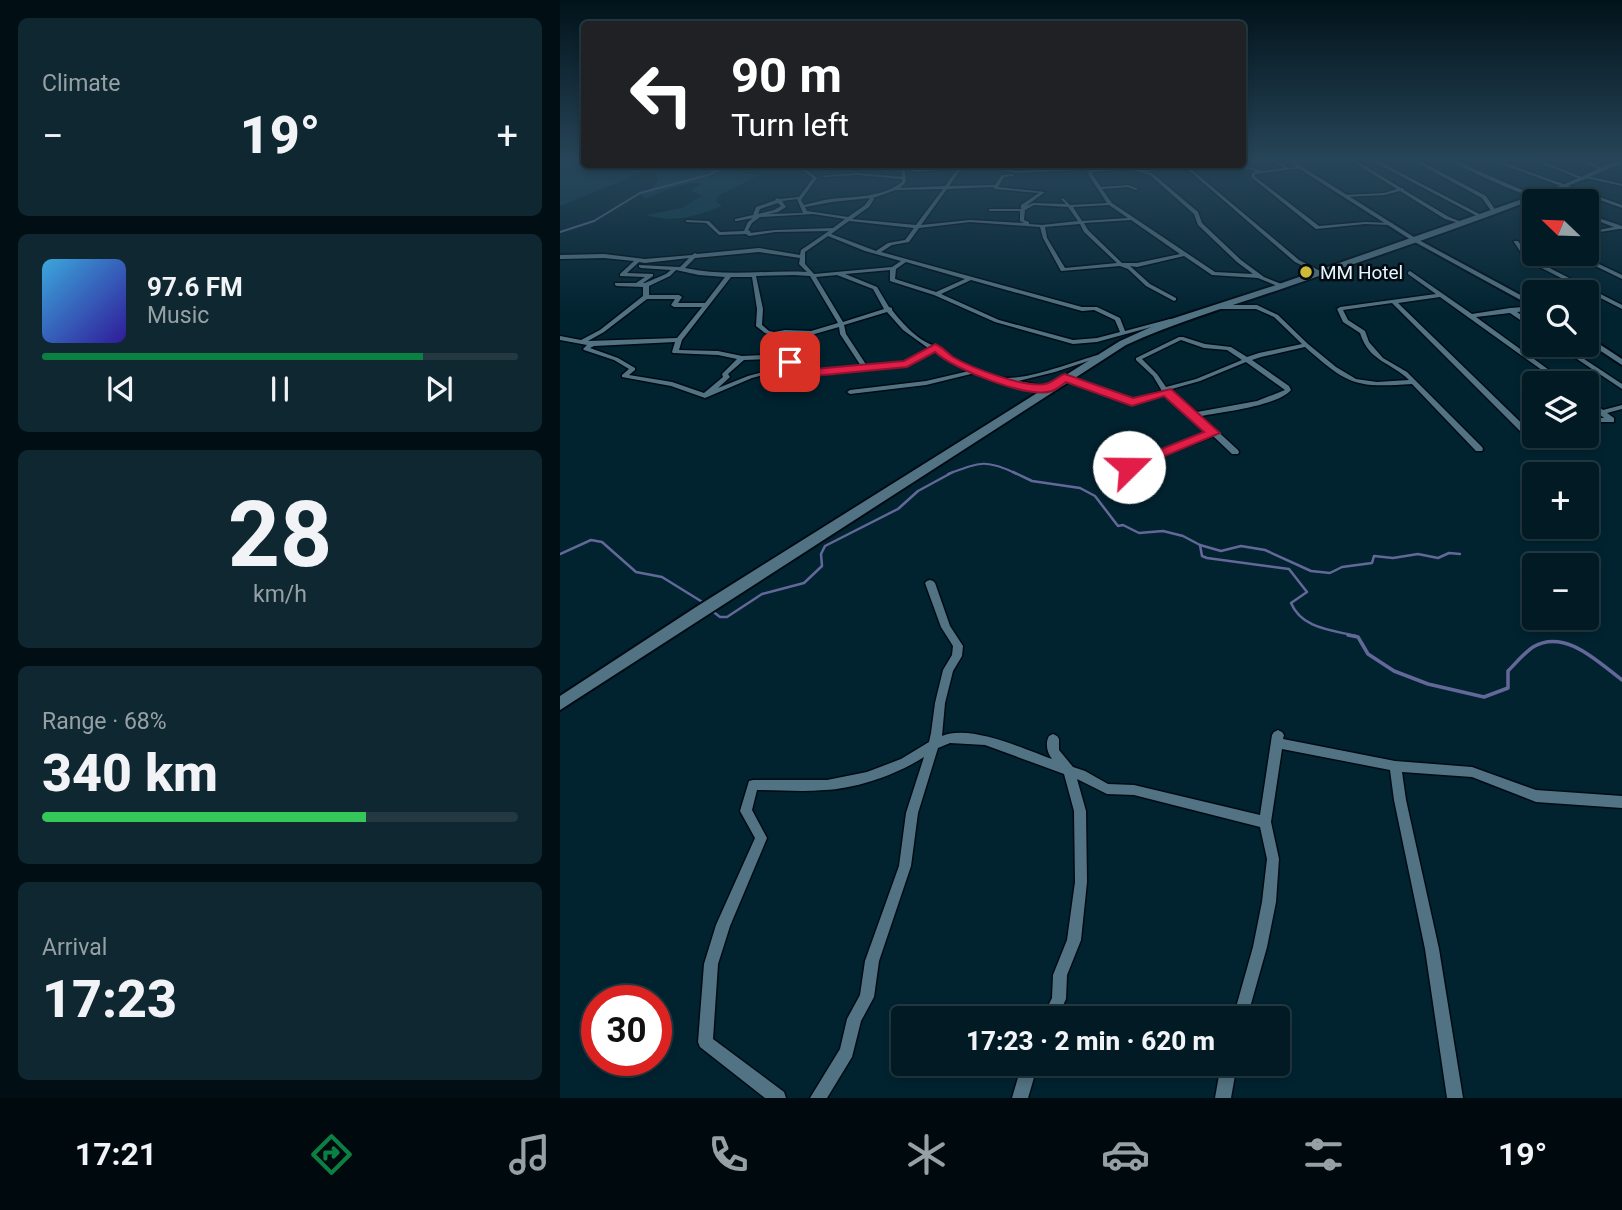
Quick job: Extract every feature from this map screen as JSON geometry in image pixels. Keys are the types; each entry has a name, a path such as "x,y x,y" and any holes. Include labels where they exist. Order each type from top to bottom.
{"main road":[{"path":"560,704 1040,390 1123,343 1179,320 1491,212"}],"street":[{"path":"749,232 746,229 755,217 772,212"},
{"path":"806,212 811,214"},
{"path":"858,212 803,251 801,257 802,264 812,275 843,334 866,369"},
{"path":"877,253 890,244 907,240 929,212"},
{"path":"1022,212 1022,220 1042,226 1132,219"},
{"path":"1074,212 1086,231 1121,264 1130,268 1148,285 1174,299"},
{"path":"1122,212 1214,274 1259,276"},
{"path":"1195,212 1200,224 1239,261 1259,276 1282,286"},
{"path":"1240,212 1297,261 1321,273"},
{"path":"1297,212 1318,228 1365,223 1391,224"},
{"path":"1372,212 1415,240 1522,300"},
{"path":"1438,212 1462,223"},
{"path":"1474,212 1481,216"},
{"path":"737,220 811,214 836,215 887,226 918,227 970,221 1029,223"},
{"path":"1600,220 1621,227"},
{"path":"687,221 707,222 719,234 830,231 877,253 1082,309 1095,308 1118,319 1122,331"},
{"path":"1042,226 1045,238 1063,270 1137,265 1185,254"},
{"path":"1600,231 1621,227"},
{"path":"1516,242 1528,259 1569,280"},
{"path":"638,285 651,275 622,275 635,263 759,250 801,257"},
{"path":"681,269 695,255"},
{"path":"560,257 604,256 674,270 728,277 779,272 812,275 893,268 905,261"},
{"path":"1600,266 1622,276"},
{"path":"893,268 892,280 936,294 980,315 1050,337 1084,343 1122,331 1179,320"},
{"path":"617,284 646,285 674,270"},
{"path":"836,273 875,288 881,302 905,328 923,344 935,347 949,359 976,371 1040,390"},
{"path":"1410,273 1547,371"},
{"path":"754,276 760,309 759,326 774,334 796,331 805,334 841,327 890,309"},
{"path":"728,277 679,340 675,352 718,353 790,362 792,370 803,374 907,364 935,347"},
{"path":"936,294 969,279"},
{"path":"646,285 646,297"},
{"path":"1441,295 1340,309 1345,321 1363,332 1366,342 1381,359 1405,373 1479,449"},
{"path":"1599,296 1622,307"},
{"path":"581,342 602,331 646,297 679,297 673,304 704,305"},
{"path":"1393,301 1522,427"},
{"path":"1219,307 1257,307 1276,316 1306,345 1353,383 1369,385 1414,382"},
{"path":"1471,316 1522,309"},
{"path":"1510,310 1522,319"},
{"path":"592,344 586,349 616,359 633,369 624,376 672,384 705,396 750,377 773,371 770,360 774,334"},
{"path":"560,338 592,344 679,340"},
{"path":"1195,415 1259,403 1288,390 1251,360 1229,348 1204,346 1178,338 1138,359 1155,375 1165,391 1235,452"},
{"path":"1065,378 1132,402 1259,355 1306,345"},
{"path":"1599,347 1622,363"},
{"path":"1004,380 1053,370 1100,356"},
{"path":"1577,357 1622,387"},
{"path":"705,396 727,377 725,374 742,358"},
{"path":"850,392 926,383 976,371"},
{"path":"1603,412 1622,407"},
{"path":"1599,409 1611,420 1599,420"},
{"path":"1129,467 1213,433"},
{"path":"818,1098 847,1052 854,1019 867,998 872,961 905,866 912,813 933,745 948,670 957,656 958,646 946,627 930,583"},
{"path":"770,1096 705,1042 711,964 723,925 761,838 746,811 753,785 827,785 867,777 905,763 949,738 985,740 1069,771 1107,789 1134,790 1265,822"},
{"path":"1053,739 1053,752 1069,771 1080,811 1081,882 1074,940 1060,975 1059,999 1055,1006"},
{"path":"1243,1006 1269,902 1273,859 1265,822 1277,739 1395,766 1472,772 1536,796 1622,802"},
{"path":"1395,766 1432,949 1455,1098"},
{"path":"1020,1098 1026,1076"},
{"path":"1223,1098 1227,1076"}],"shaded area":[{"path":"660,212 705,212 675,219 646,215"}],"waterway":[{"path":"560,232 594,221 608,212"},
{"path":"952,473 990,464 1017,474"},
{"path":"1013,472 1032,481 1080,488 1095,496 1118,526 1123,525 1139,533 1163,531 1183,536 1200,545"},
{"path":"711,610 720,617 727,617 762,594 804,583 822,566 821,554 825,546 898,509 918,491 952,473"},
{"path":"560,554 591,540 602,542 636,572 662,577 704,603"},
{"path":"1200,545 1221,551 1241,546 1265,550 1311,571 1330,573 1342,567 1372,563 1374,556 1393,558 1418,554 1438,558 1449,553 1460,554"},
{"path":"1200,545 1202,556 1207,558 1289,569 1307,592 1291,603 1296,612 1319,627 1356,636"},
{"path":"1348,635 1358,637 1368,654 1394,671 1428,684 1484,697 1508,688 1508,671 1530,649 1545,642 1569,644 1592,657 1622,680"}],"place":[{"name":"MM Hotel","path":"1306,272"}],"route":[{"path":"790,362 792,370 803,374 888,367 907,364 935,347 949,359 971,369 998,380 1033,387 1049,388 1065,378 1078,380 1132,402 1166,392 1185,405 1213,433 1129,467"}]}
